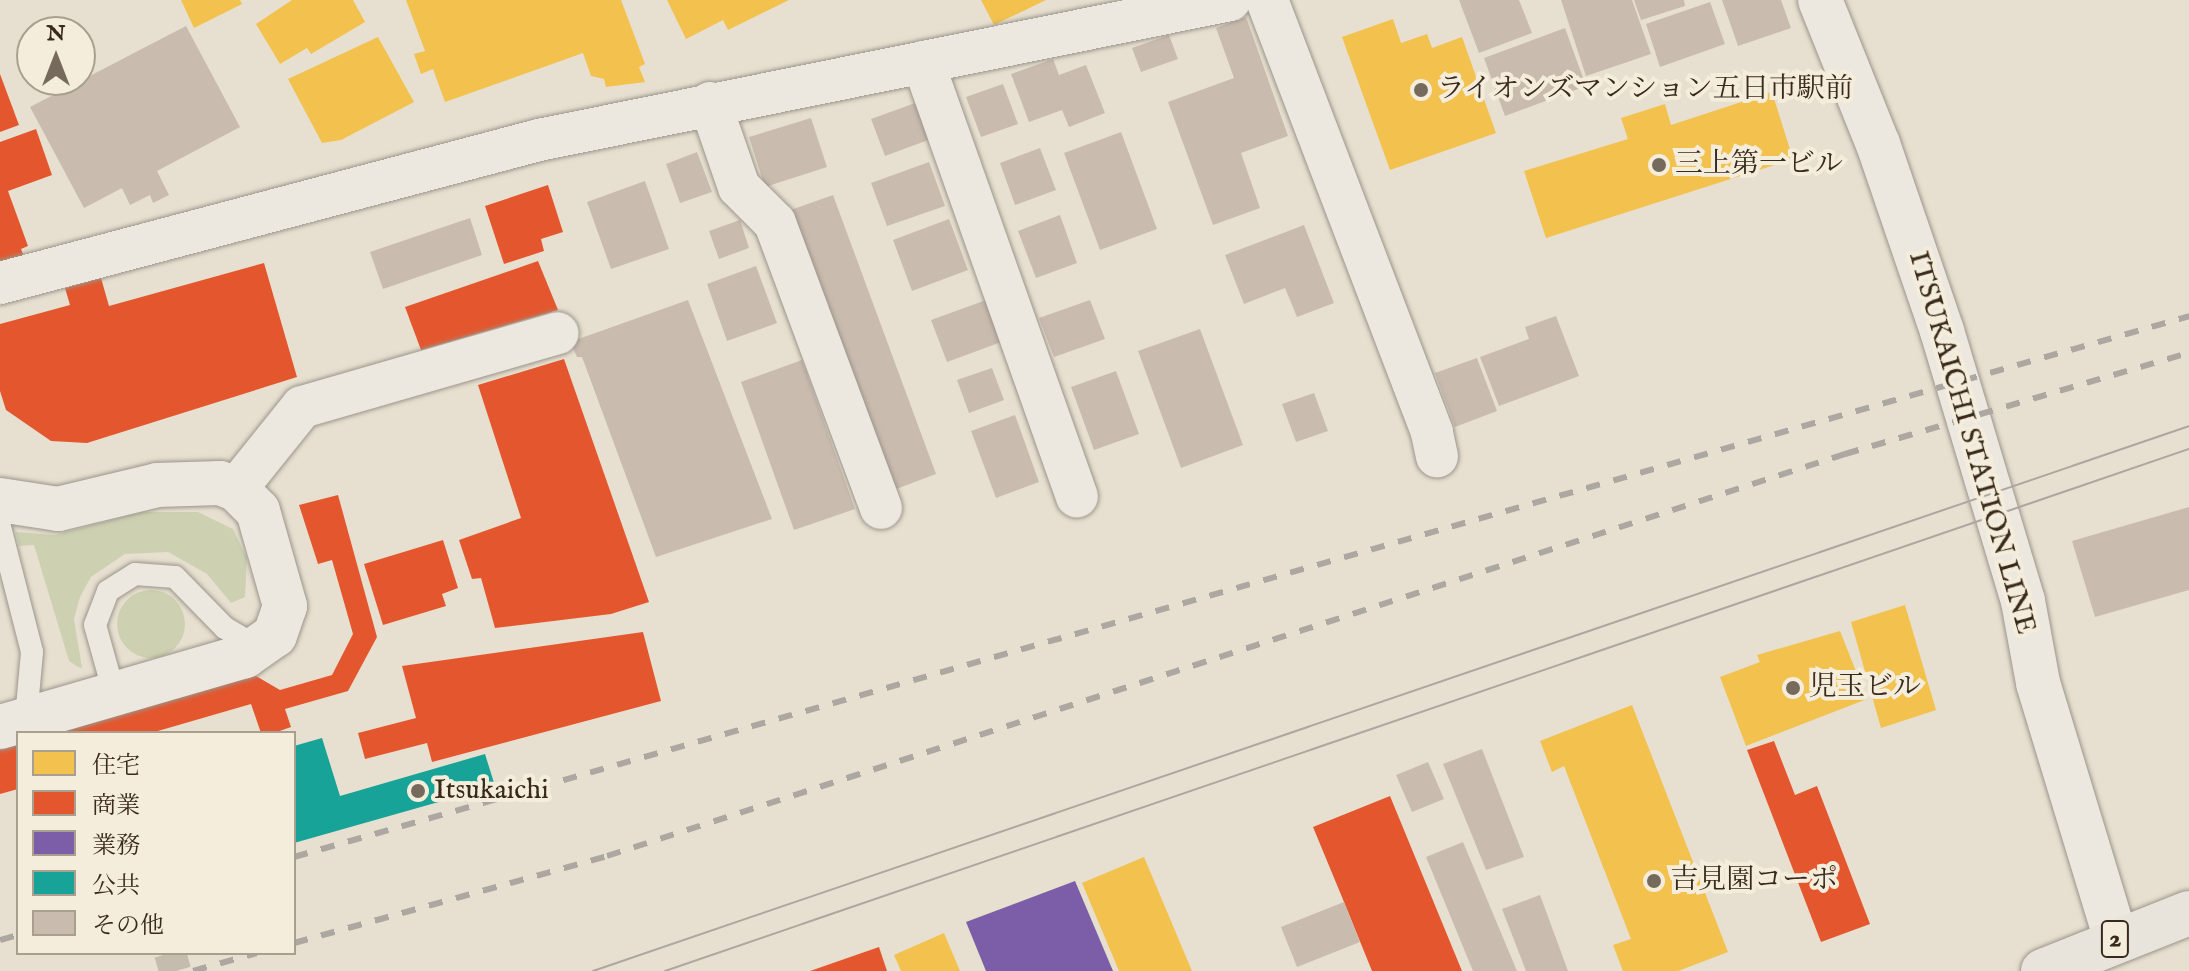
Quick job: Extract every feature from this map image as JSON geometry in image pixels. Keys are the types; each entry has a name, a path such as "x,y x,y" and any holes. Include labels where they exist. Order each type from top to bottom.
{"highway":[{"name":"2","path":"2043,971 2116,939 2189,913"}],"main road":[{"name":"ITSUKAICHI STATION LINE","path":"1820,0 1878,144 1942,331 2023,601 2038,683 2116,939"},
{"path":"0,500 46,510 176,482 208,481 236,489 258,511 283,591 280,626 259,648 13,723"}],"street":[{"path":"0,283 539,140 1230,0"},
{"path":"1267,0 1432,433 1437,456"},
{"path":"923,62 1077,497"},
{"path":"710,103 739,187 775,223 881,508"},
{"path":"236,489 302,407 558,333"}],"lane":[{"path":"0,527 32,652 13,723"},
{"path":"114,693 95,636 97,612 108,591 135,574 175,577 225,628 259,648"}],"green space":[{"path":"142,512 198,512 233,529 247,558 245,597 231,603 207,574 168,552 125,554 91,577 80,597 74,619 82,668 78,667 69,661 34,545 19,546 16,532 55,535"},
{"path":"151,590 175,600 185,624 175,648 151,658 127,648 117,624 127,600"}],"building: 住宅":[{"path":"181,0 240,0 242,4 194,28"},
{"path":"292,0 353,0 365,22 311,54 307,48 280,64 256,24"},
{"path":"406,0 621,0 645,64 639,67 645,82 606,87 604,79 591,76 583,53 445,102 433,69 421,74 414,54 425,51"},
{"path":"667,0 789,0 728,30 723,20 686,39"},
{"path":"981,0 1046,0 994,25"},
{"name":"ライオンズマンション五日市駅前","path":"1393,19 1401,43 1427,34 1432,48 1462,37 1496,133 1390,170 1342,37"},
{"path":"378,37 414,102 341,140 322,143 288,79"},
{"name":"三上第一ビル","path":"1772,92 1793,159 1546,238 1524,171 1628,139 1621,118 1665,104 1671,125"},
{"path":"1905,605 1936,710 1881,728 1851,622"},
{"name":"児玉ビル","path":"1840,631 1867,699 1746,746 1720,677 1760,662 1757,655"},
{"name":"吉見園コーポ","path":"1632,705 1728,952 1678,971 1623,971 1613,945 1631,939 1564,766 1552,772 1540,741"},
{"path":"1144,857 1192,971 1119,971 1082,883"},
{"path":"944,933 960,971 901,971 894,955"}],"building: 商業":[{"path":"0,74 19,125 0,132"},
{"path":"36,129 52,175 8,191 28,246 21,249 25,259 0,268 0,142"},
{"path":"548,185 563,232 541,239 544,251 504,264 485,206"},
{"path":"538,261 558,310 421,350 405,307"},
{"path":"264,263 297,377 87,443 51,441 6,410 0,391 0,324 70,305 65,288 101,278 109,306"},
{"path":"564,359 649,602 611,614 495,628 481,578 472,579 459,540 521,518 478,385"},
{"path":"338,495 377,637 348,691 285,709 291,727 280,731 260,731 251,704 158,731 63,731 256,676 280,690 332,675 353,634 332,560 318,564 299,505"},
{"path":"443,540 458,588 442,594 446,606 383,625 364,564"},
{"path":"643,632 661,701 432,762 427,743 365,759 358,733 416,718 402,666"},
{"path":"1774,741 1795,795 1817,786 1870,924 1821,942 1747,750"},
{"path":"16,744 16,790 0,794 0,748"},
{"path":"1390,796 1462,971 1372,971 1313,827"},
{"path":"879,947 887,971 810,971"}],"building: 業務":[{"path":"1075,881 1113,971 986,971 966,922"}],"building: 公共":[{"name":"Itsukaichi","path":"322,738 340,796 485,754 495,786 296,842 296,745"}],"building: その他":[{"path":"1459,0 1519,0 1532,33 1479,53"},
{"path":"1561,0 1632,0 1651,54 1586,76"},
{"path":"1634,0 1684,0 1685,6 1641,20"},
{"path":"1722,0 1781,0 1791,28 1738,46"},
{"path":"1710,2 1725,44 1660,67 1646,24"},
{"path":"1246,17 1288,136 1241,153 1260,208 1213,225 1168,102 1234,78 1216,28"},
{"path":"186,26 240,127 157,171 169,195 153,203 150,195 130,205 122,188 84,208 30,107 51,96 96,96 96,73"},
{"path":"1565,28 1586,86 1505,116 1484,58"},
{"path":"1169,35 1178,59 1141,72 1132,48"},
{"path":"1053,59 1059,75 1086,65 1105,113 1069,127 1062,110 1029,122 1011,74"},
{"path":"1003,84 1018,124 981,137 966,97"},
{"path":"918,102 931,139 885,156 871,119"},
{"path":"811,118 827,167 765,187 749,137"},
{"path":"1121,132 1157,229 1100,250 1064,153"},
{"path":"1040,148 1056,190 1015,205 1000,163"},
{"path":"697,152 712,192 680,203 666,164"},
{"path":"929,162 945,206 887,226 871,183"},
{"path":"645,181 669,249 611,269 587,202"},
{"path":"833,195 936,474 888,492 785,212"},
{"path":"1060,215 1077,263 1036,278 1018,231"},
{"path":"470,218 482,255 383,289 370,252"},
{"path":"949,219 968,270 912,291 893,240"},
{"path":"740,220 749,248 719,259 709,231"},
{"path":"1304,225 1334,303 1297,317 1285,288 1244,304 1225,255"},
{"path":"756,266 777,323 727,341 707,284"},
{"path":"989,299 1004,341 947,362 931,320"},
{"path":"688,300 772,519 656,557 582,357 577,357 570,342"},
{"path":"1090,300 1105,339 1054,357 1039,318"},
{"path":"1556,316 1579,376 1499,406 1480,357 1529,339 1525,327"},
{"path":"1200,329 1243,445 1181,468 1138,351"},
{"path":"1477,358 1497,411 1455,427 1435,373"},
{"path":"802,360 855,509 794,530 741,382"},
{"path":"992,368 1004,400 969,413 957,380"},
{"path":"1116,371 1139,434 1094,450 1071,387"},
{"path":"1314,393 1328,431 1296,442 1282,404"},
{"path":"1015,415 1039,482 996,498 971,431"},
{"path":"2189,507 2189,590 2095,617 2072,541"},
{"path":"1482,749 1524,857 1486,870 1443,764"},
{"path":"1428,762 1444,799 1412,812 1396,775"},
{"path":"1463,842 1517,971 1473,971 1426,857"},
{"path":"1540,895 1568,971 1526,971 1502,909"},
{"path":"1344,902 1360,942 1297,967 1281,927"}],"tunnel":[{"path":"171,955 175,971"}],"tram line":[{"path":"593,971 2189,426"},
{"path":"665,971 2189,449"}],"railway":[{"path":"296,856 2189,316"},
{"path":"296,942 607,856 1845,454 2189,353"},
{"path":"0,940 16,936"},
{"path":"193,971 250,955"}],"place":[{"name":"ライオンズマンション五日市駅前","path":"1421,90"},
{"name":"三上第一ビル","path":"1659,165"},
{"name":"児玉ビル","path":"1793,688"},
{"name":"Itsukaichi","path":"418,791"},
{"name":"吉見園コーポ","path":"1654,881"}]}
